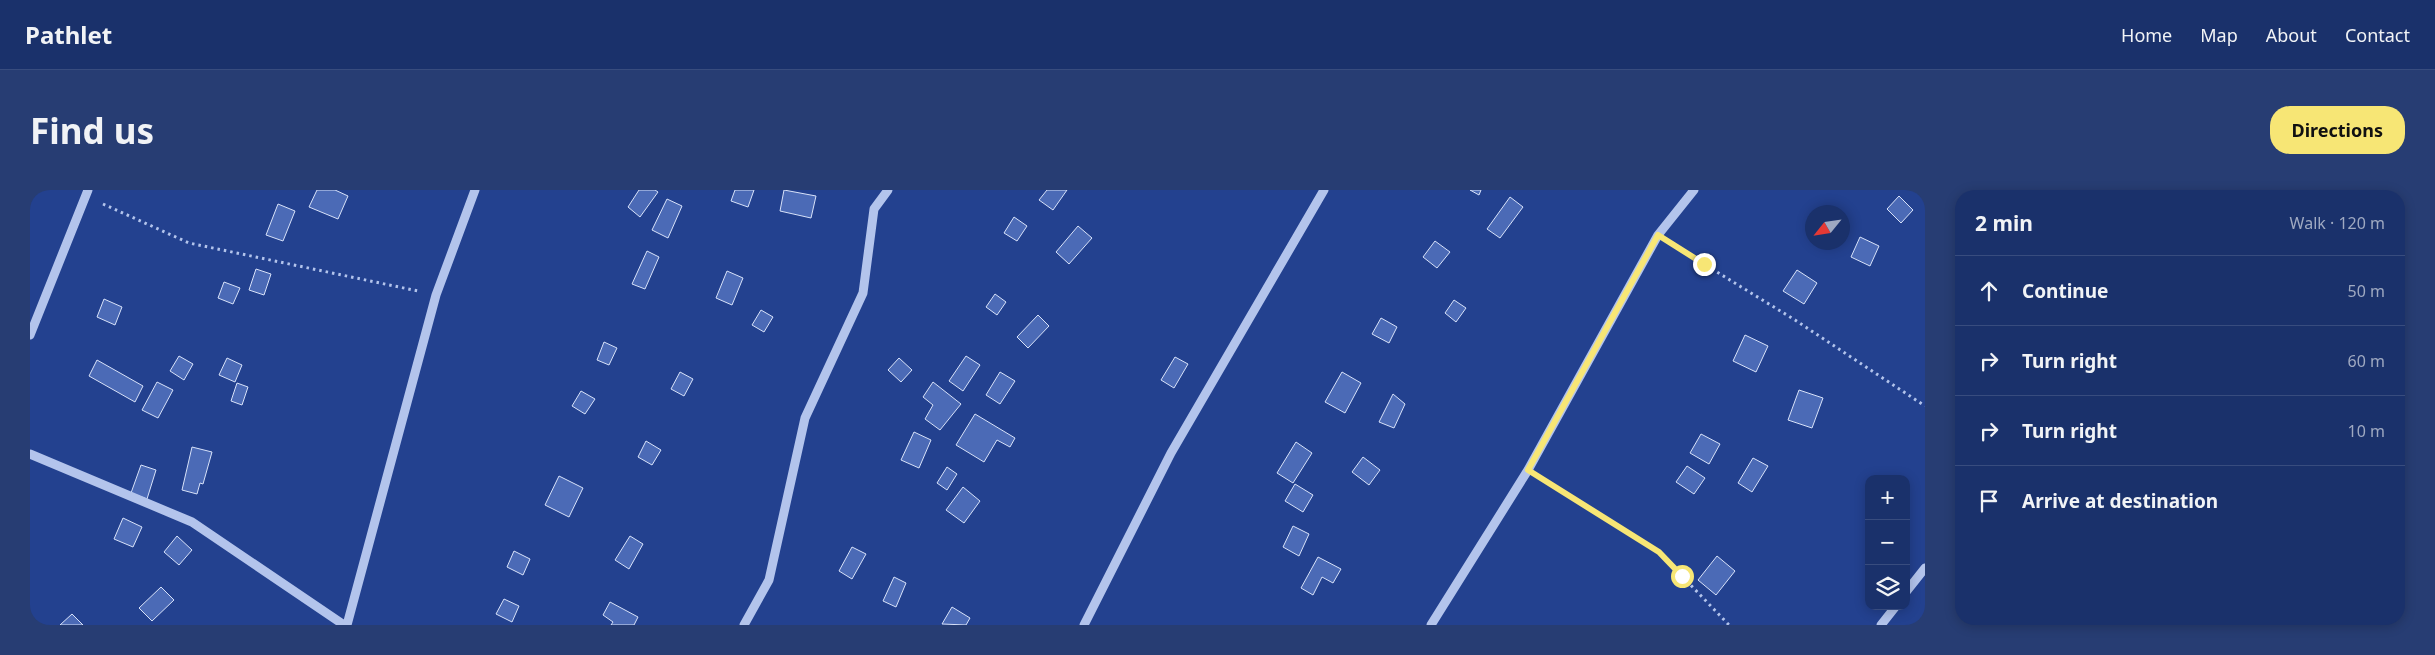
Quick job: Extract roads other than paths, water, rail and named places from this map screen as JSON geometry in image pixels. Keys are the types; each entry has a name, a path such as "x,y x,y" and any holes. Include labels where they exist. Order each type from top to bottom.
{"street":[{"path":"30,454 192,522 346,625 436,295 475,190"},
{"path":"744,625 769,580 806,418 863,293 874,209 888,190"},
{"path":"1084,625 1171,453 1324,190"},
{"path":"1431,625 1528,470 1658,235 1694,190"},
{"path":"30,335 87,193"},
{"path":"1910,587 1925,568"},
{"path":"1881,625 1893,610"}]}
